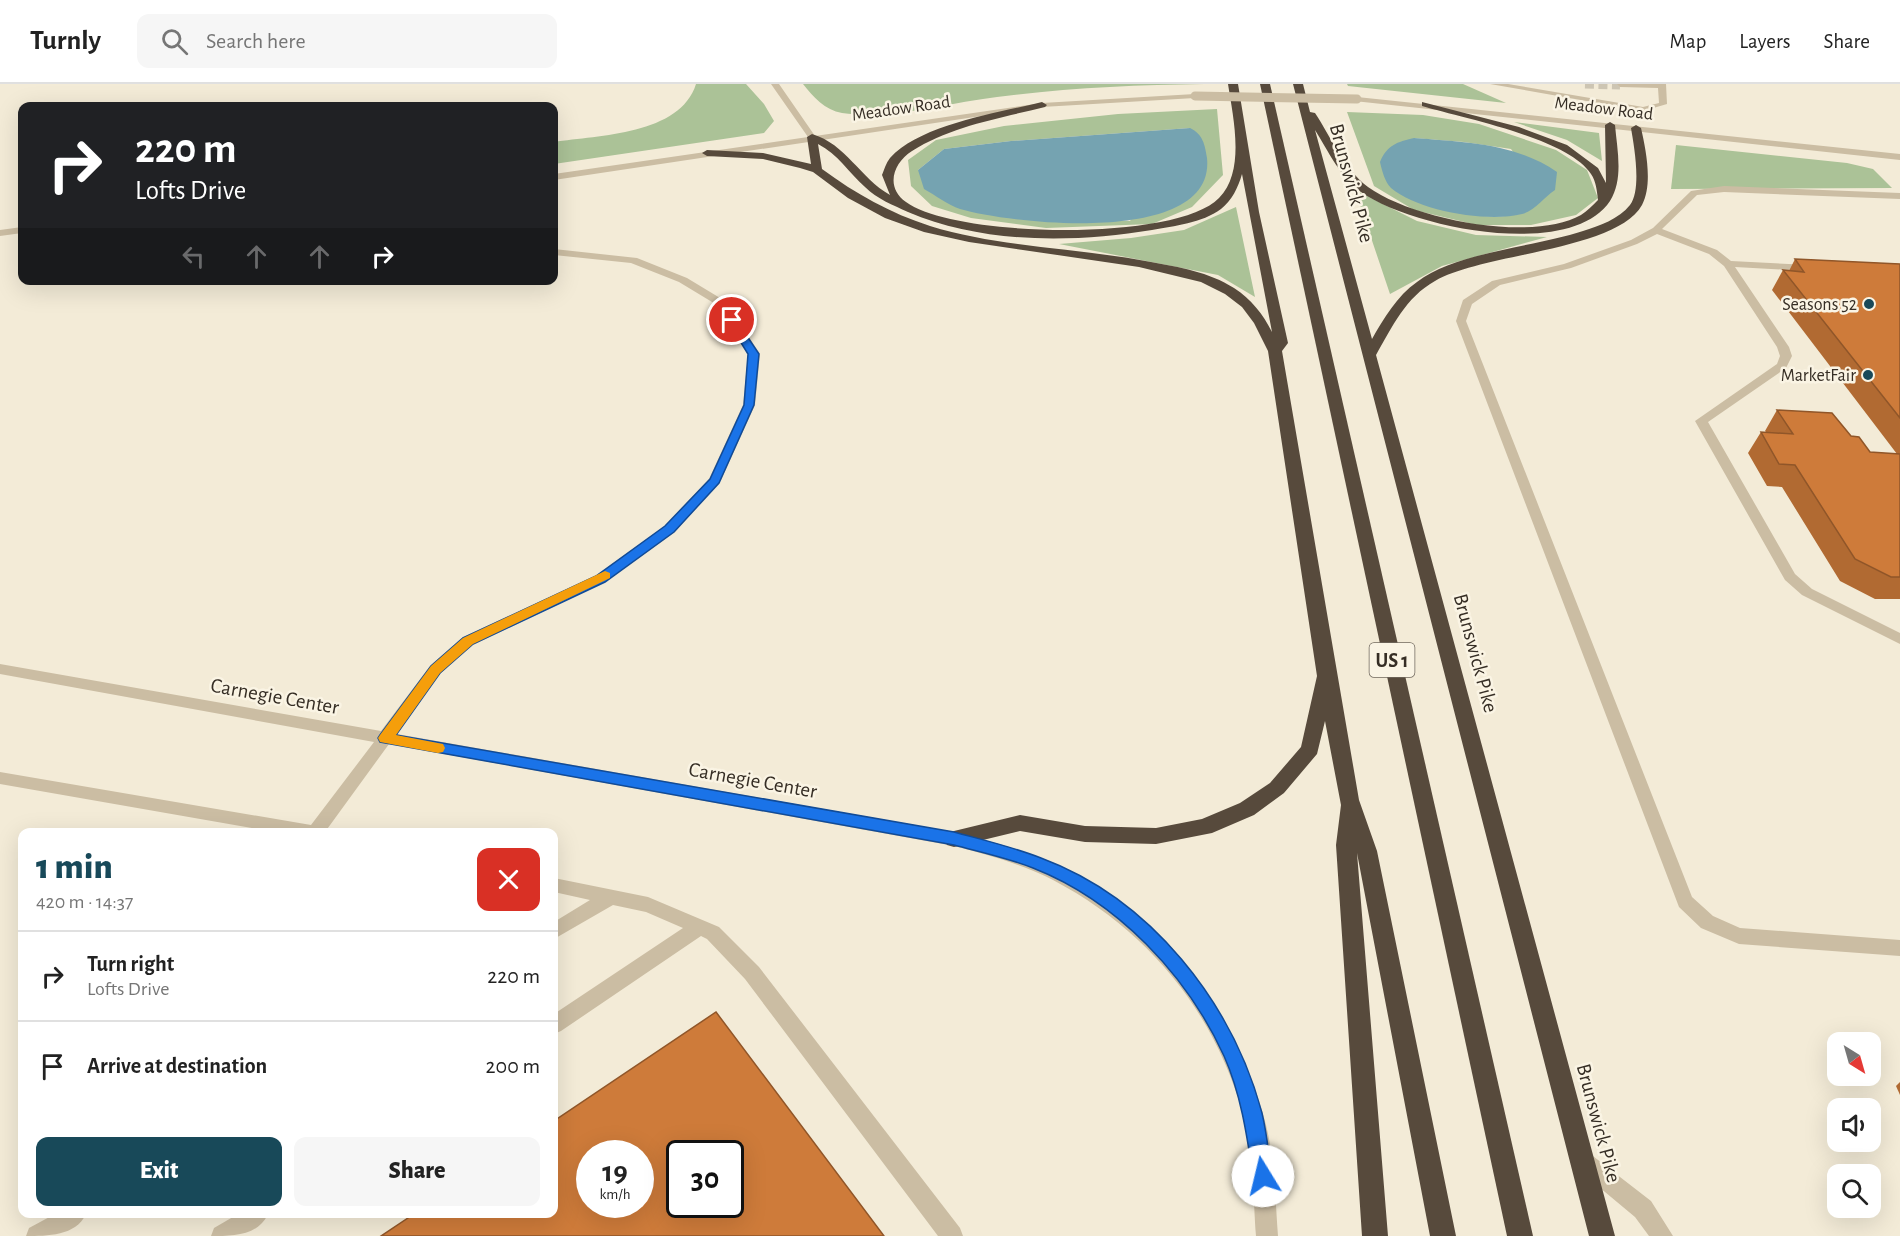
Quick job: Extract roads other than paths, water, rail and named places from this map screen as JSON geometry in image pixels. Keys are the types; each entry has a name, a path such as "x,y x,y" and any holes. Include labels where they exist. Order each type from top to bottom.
{"highway":[{"path":"1233,84 1253,212 1281,343 1275,351"},
{"name":"US 1","path":"1265,84 1520,1236"},
{"name":"Brunswick Pike","path":"1299,84 1301,99 1602,1236"},
{"path":"1301,99 1344,165 1362,188 1389,205 1454,225 1473,228 1544,228 1572,221 1590,213 1604,201 1614,179 1610,125"},
{"path":"1425,104 1528,134 1568,151 1592,168 1599,179 1604,201"},
{"path":"901,204 889,183 887,174 891,162 910,145 1042,105"},
{"path":"1370,354 1401,302 1414,289 1433,277 1472,262 1597,231 1624,217 1636,205 1641,188 1640,145 1635,129"},
{"path":"812,137 817,170"},
{"path":"812,137 835,150 861,179 883,196 935,217 974,226 1017,231 1084,234 1140,230 1190,218 1222,202 1233,188 1242,141"},
{"path":"707,153 758,154 786,159 817,170 848,197 880,214 952,236 1119,260 1184,272 1218,285 1253,310 1275,351 1326,673 1349,800 1367,851 1443,1236"},
{"path":"954,838 1020,823 1085,834 1156,836 1205,827 1247,809 1277,788 1310,749 1326,673"},
{"path":"1349,800 1346,845 1376,1236"}],"street":[{"path":"776,84 812,137"},
{"path":"1494,84 1643,109 1663,104 1662,85 1620,85"},
{"name":"Meadow Road","path":"558,176 812,137 1042,105 1196,96 1357,99 1425,104 1635,129 1900,156"},
{"path":"1900,196 1725,189 1694,192 1656,230 1634,242 1567,266 1496,283 1467,302 1461,321 1685,902 1707,922 1739,936 1900,948"},
{"path":"0,232 18,230"},
{"path":"1656,230 1713,252 1728,264 1786,356 1782,366 1701,421 1790,577 1807,592 1900,639"},
{"path":"319,828 435,670 468,641 600,579 670,529 715,480 749,405 753,354 721,303 683,280 633,260 558,252"},
{"path":"1728,264 1816,268"},
{"name":"Carnegie Center","path":"0,669 954,838 1037,863 1081,884 1126,916 1164,950 1201,996 1233,1054 1253,1114 1263,1176 1267,1236"},
{"path":"0,778 287,828"},
{"path":"558,886 648,905 713,933 752,973 952,1236"},
{"path":"558,929 611,897"},
{"path":"558,1022 700,927"},
{"path":"1580,1158 1643,1209 1662,1236"},
{"path":"37,1236 68,1218"},
{"path":"222,1236 251,1218"}],"water":[{"path":"1190,128 1201,137 1207,158 1201,186 1179,206 1146,217 1106,222 1063,223 986,215 955,207 924,189 918,170 944,149 1011,141"},
{"path":"1414,138 1488,146 1524,155 1557,172 1555,190 1531,210 1508,216 1473,216 1435,209 1418,203 1391,188 1385,180 1380,162 1393,145"}],"tunnel":[{"path":"1585,84 1620,85"}],"place":[{"name":"Seasons 52","path":"1869,304"},
{"name":"MarketFair","path":"1868,375"}]}
